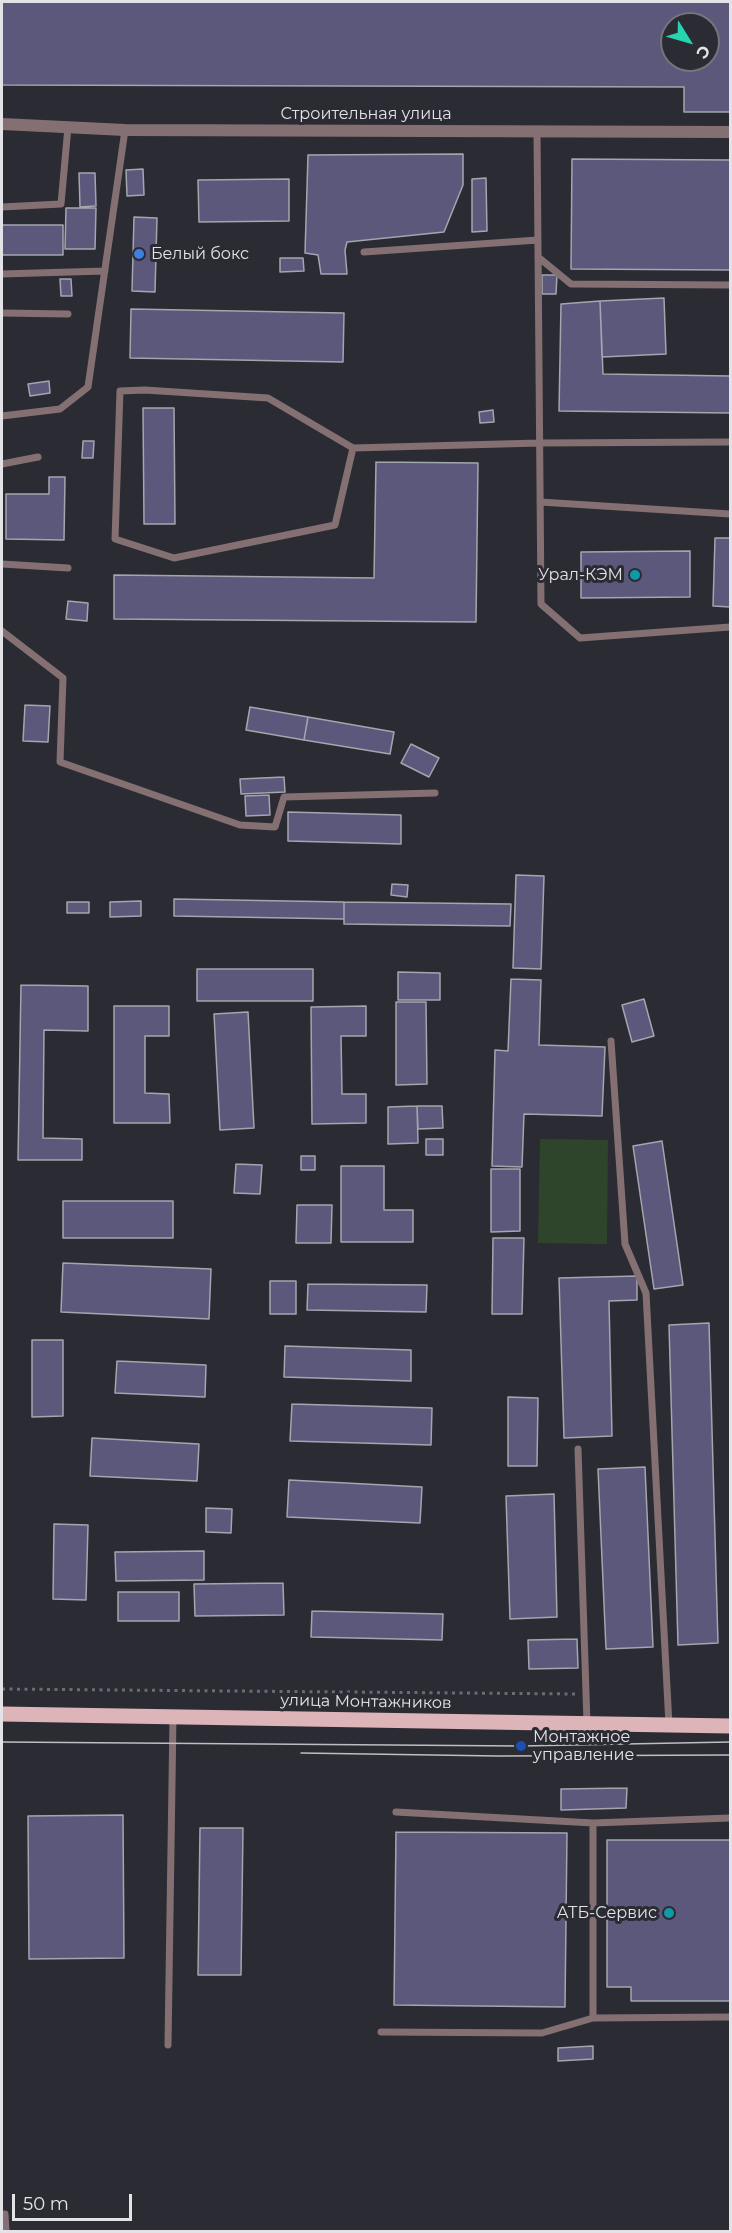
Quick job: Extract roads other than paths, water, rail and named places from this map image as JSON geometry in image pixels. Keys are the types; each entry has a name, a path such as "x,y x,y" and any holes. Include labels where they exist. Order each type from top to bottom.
{"main road":[{"name":"улица Монтажников","path":"2,1714 730,1726"}],"street":[{"name":"Строительная улица","path":"2,124 125,130 730,132"}],"lane":[{"path":"2,207 61,204 68,128"},
{"path":"2,416 60,409 88,387 125,130"},
{"path":"537,131 541,604 580,638 730,627"},
{"path":"364,252 538,240"},
{"path":"538,257 571,284 730,285"},
{"path":"2,274 105,271"},
{"path":"2,313 68,314"},
{"path":"353,448 335,525 174,558 115,539 120,391 145,390 268,398 353,448 539,443 730,442"},
{"path":"2,464 38,457"},
{"path":"540,502 730,514"},
{"path":"2,564 68,568"},
{"path":"2,631 63,678 60,762 240,825 275,827 284,797 435,793"},
{"path":"611,1041 625,1244 646,1293 669,1725"},
{"path":"578,1449 587,1724"},
{"path":"168,2045 172,1717"},
{"path":"396,1812 593,1823 730,1818"},
{"path":"593,1823 593,2018"},
{"path":"381,2032 542,2033 593,2018 730,2017"},
{"path":"2,2214 5,2214 6,2232"}],"tram line":[{"path":"2,1742 521,1746 730,1742"},
{"path":"301,1753 498,1756 730,1755"}],"place":[{"name":"Белый бокс","path":"139,254"},
{"name":"Урал-КЭМ","path":"635,575"},
{"name":"Монтажное управление","path":"521,1746"},
{"name":"АТБ-Сервис","path":"669,1913"}]}
